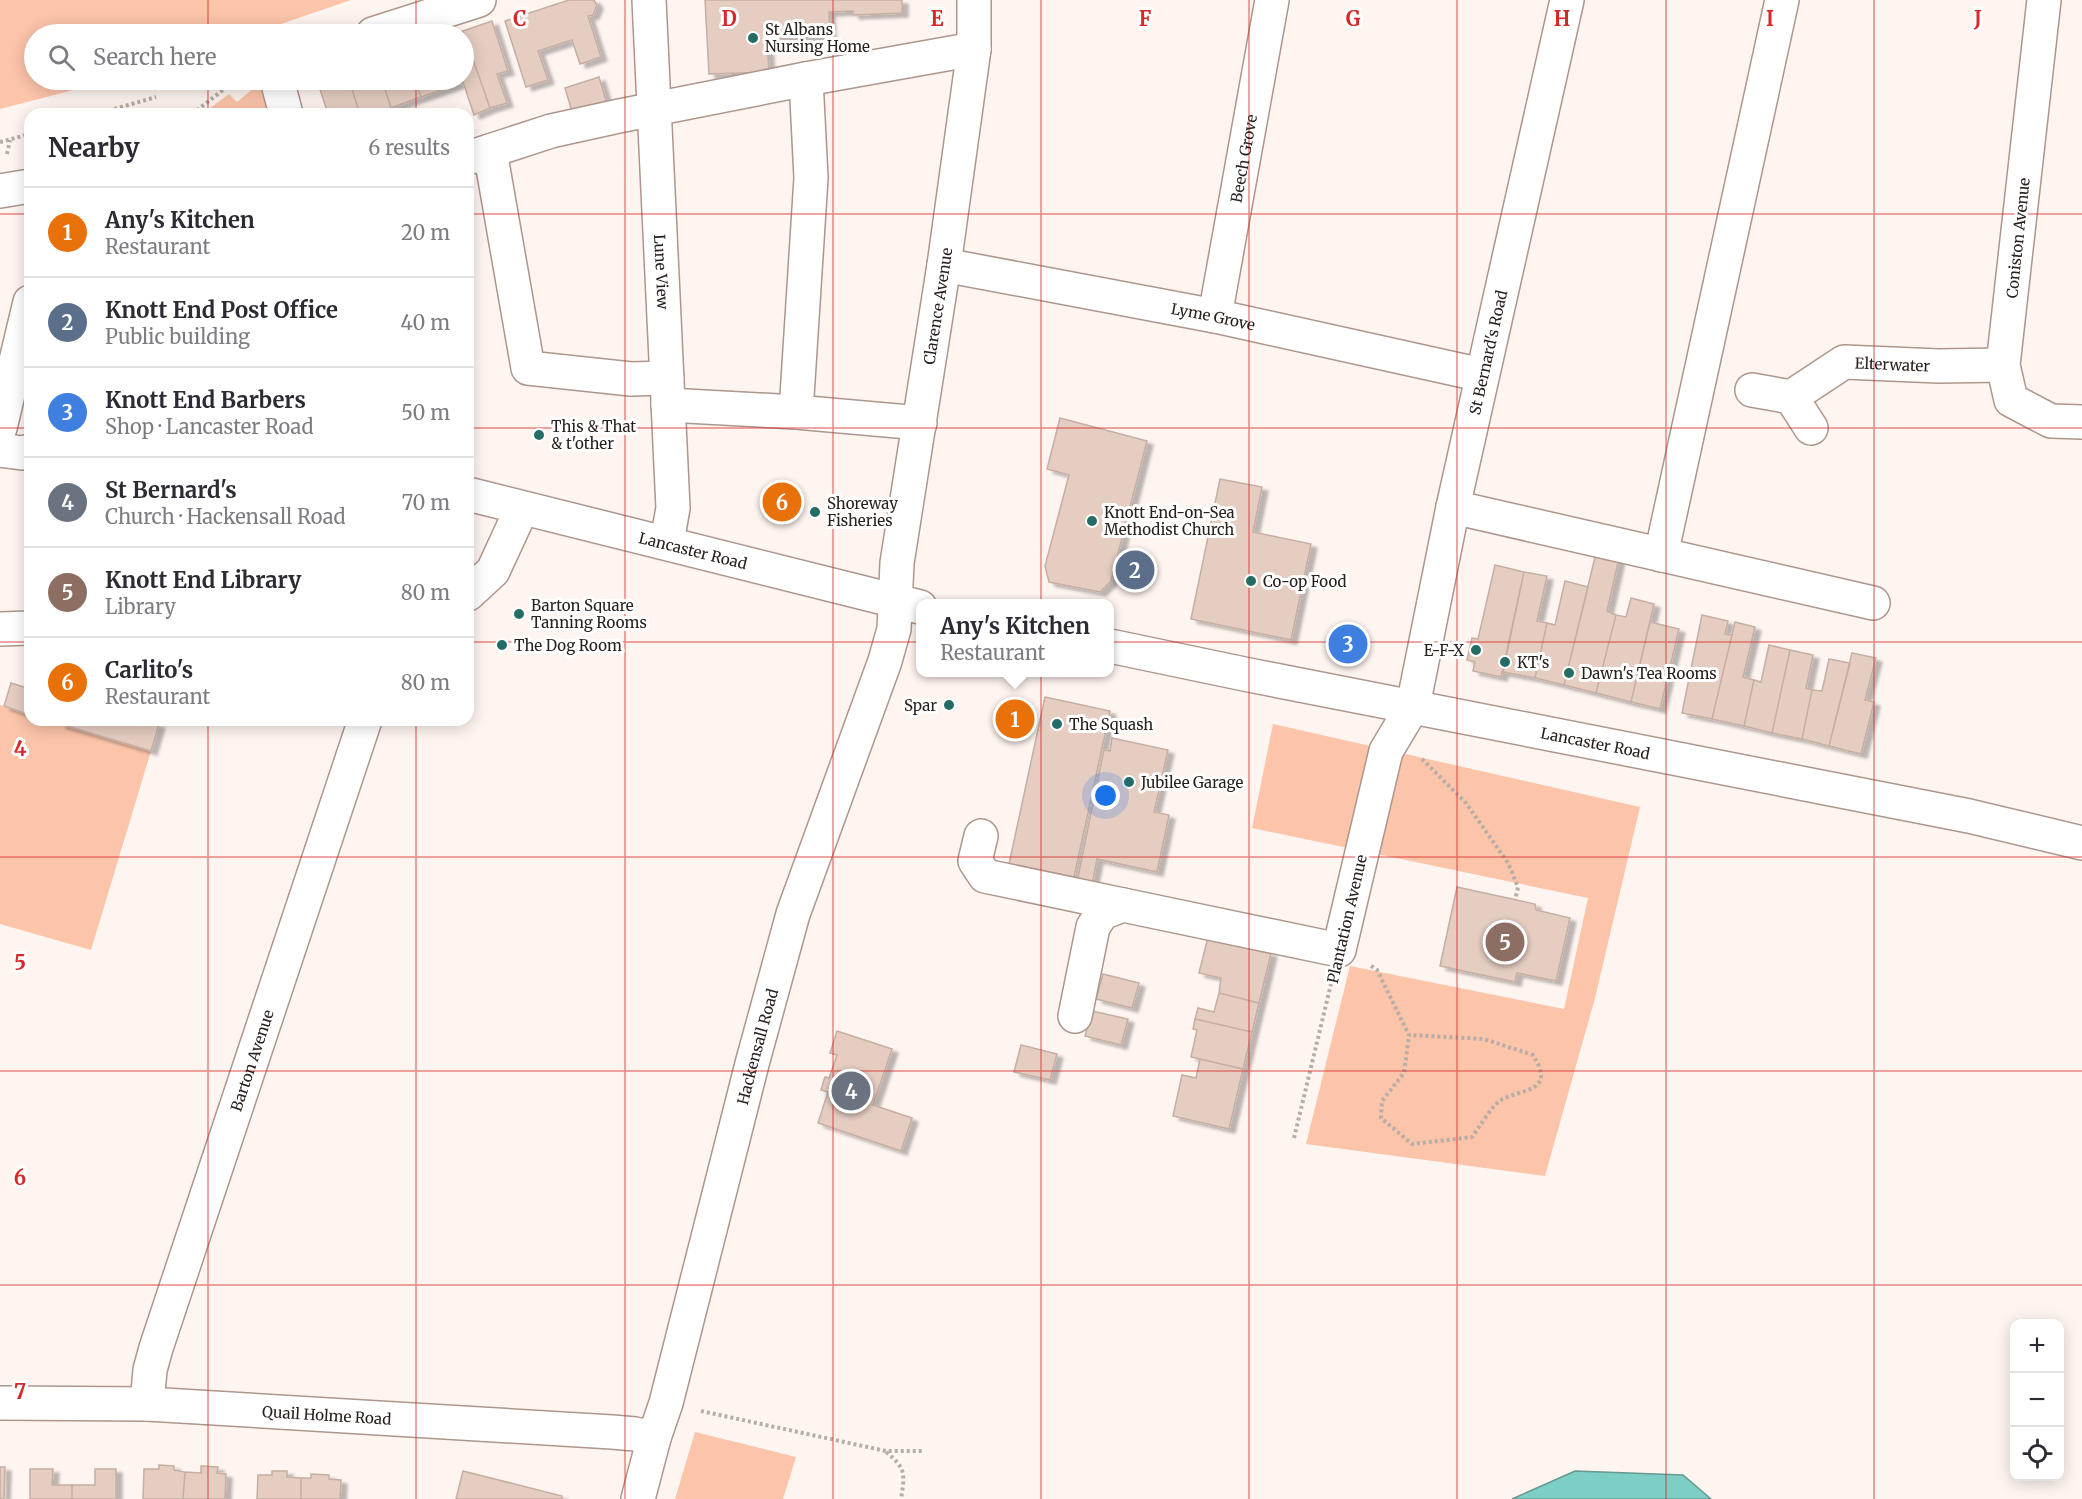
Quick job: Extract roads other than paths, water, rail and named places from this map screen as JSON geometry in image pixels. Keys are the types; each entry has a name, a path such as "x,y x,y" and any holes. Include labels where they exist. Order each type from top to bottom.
{"street":[{"path":"404,24 479,0"},
{"name":"Lune View","path":"650,0 653,110 673,508 667,542"},
{"name":"Beech Grove","path":"1215,316 1272,0"},
{"name":"St Bernard's Road","path":"1413,706 1452,507 1567,0"},
{"path":"1661,555 1782,0"},
{"name":"Coniston Avenue","path":"2044,0 2003,365 2011,400 2051,421 2082,422"},
{"name":"Clarence Avenue","path":"908,604 897,563 944,265 974,49 974,4"},
{"path":"920,423 796,412 668,391 631,378 528,368 479,155 551,131 806,79 974,49"},
{"path":"796,412 811,178 806,79"},
{"path":"280,90 284,108"},
{"path":"0,191 24,187"},
{"name":"Lyme Grove","path":"944,265 1215,316 1482,375"},
{"path":"0,428 24,327"},
{"name":"Elterwater","path":"1791,397 1844,362 1939,366 2003,365"},
{"path":"1752,390 1791,397 1810,428"},
{"path":"0,450 24,452"},
{"name":"Lancaster Road","path":"474,496 908,604"},
{"path":"1452,507 1873,603"},
{"path":"474,588 493,571 522,508"},
{"name":"Hackensall Road","path":"638,1499 666,1403 752,1064 793,914 885,661 894,629 908,604"},
{"path":"0,629 24,628"},
{"name":"Lancaster Road","path":"1114,647 1969,816 2082,843"},
{"name":"Plantation Avenue","path":"1123,905 1339,950 1386,751 1413,706"},
{"name":"Barton Avenue","path":"147,1404 150,1370 156,1348 363,726"},
{"path":"981,836 975,861 986,876 1123,905"},
{"path":"1075,1016 1093,927 1102,913 1123,905"},
{"name":"Quail Holme Road","path":"0,1402 147,1404 612,1432 654,1438"}],"water":[{"path":"1575,1471 1683,1475 1711,1499 1512,1499"}],"place":[{"name":"St Albans Nursing Home","path":"753,38"},
{"name":"This & That & t'other","path":"539,435"},
{"name":"Carlito's","path":"782,502"},
{"name":"Shoreway Fisheries","path":"815,512"},
{"name":"Knott End-on-Sea Methodist Church","path":"1092,521"},
{"name":"Knott End Post Office","path":"1135,570"},
{"name":"Co-op Food","path":"1251,581"},
{"name":"Barton Square Tanning Rooms","path":"519,614"},
{"name":"Knott End Barbers","path":"1348,644"},
{"name":"The Dog Room","path":"502,645"},
{"name":"E-F-X","path":"1476,650"},
{"name":"KT's","path":"1505,662"},
{"name":"Dawn's Tea Rooms","path":"1569,673"},
{"name":"Spar","path":"949,705"},
{"name":"Any's Kitchen","path":"1015,719"},
{"name":"The Squash","path":"1057,724"},
{"name":"Jubilee Garage","path":"1129,782"},
{"name":"Knott End Library","path":"1505,942"},
{"name":"St Bernard's","path":"851,1091"}]}
